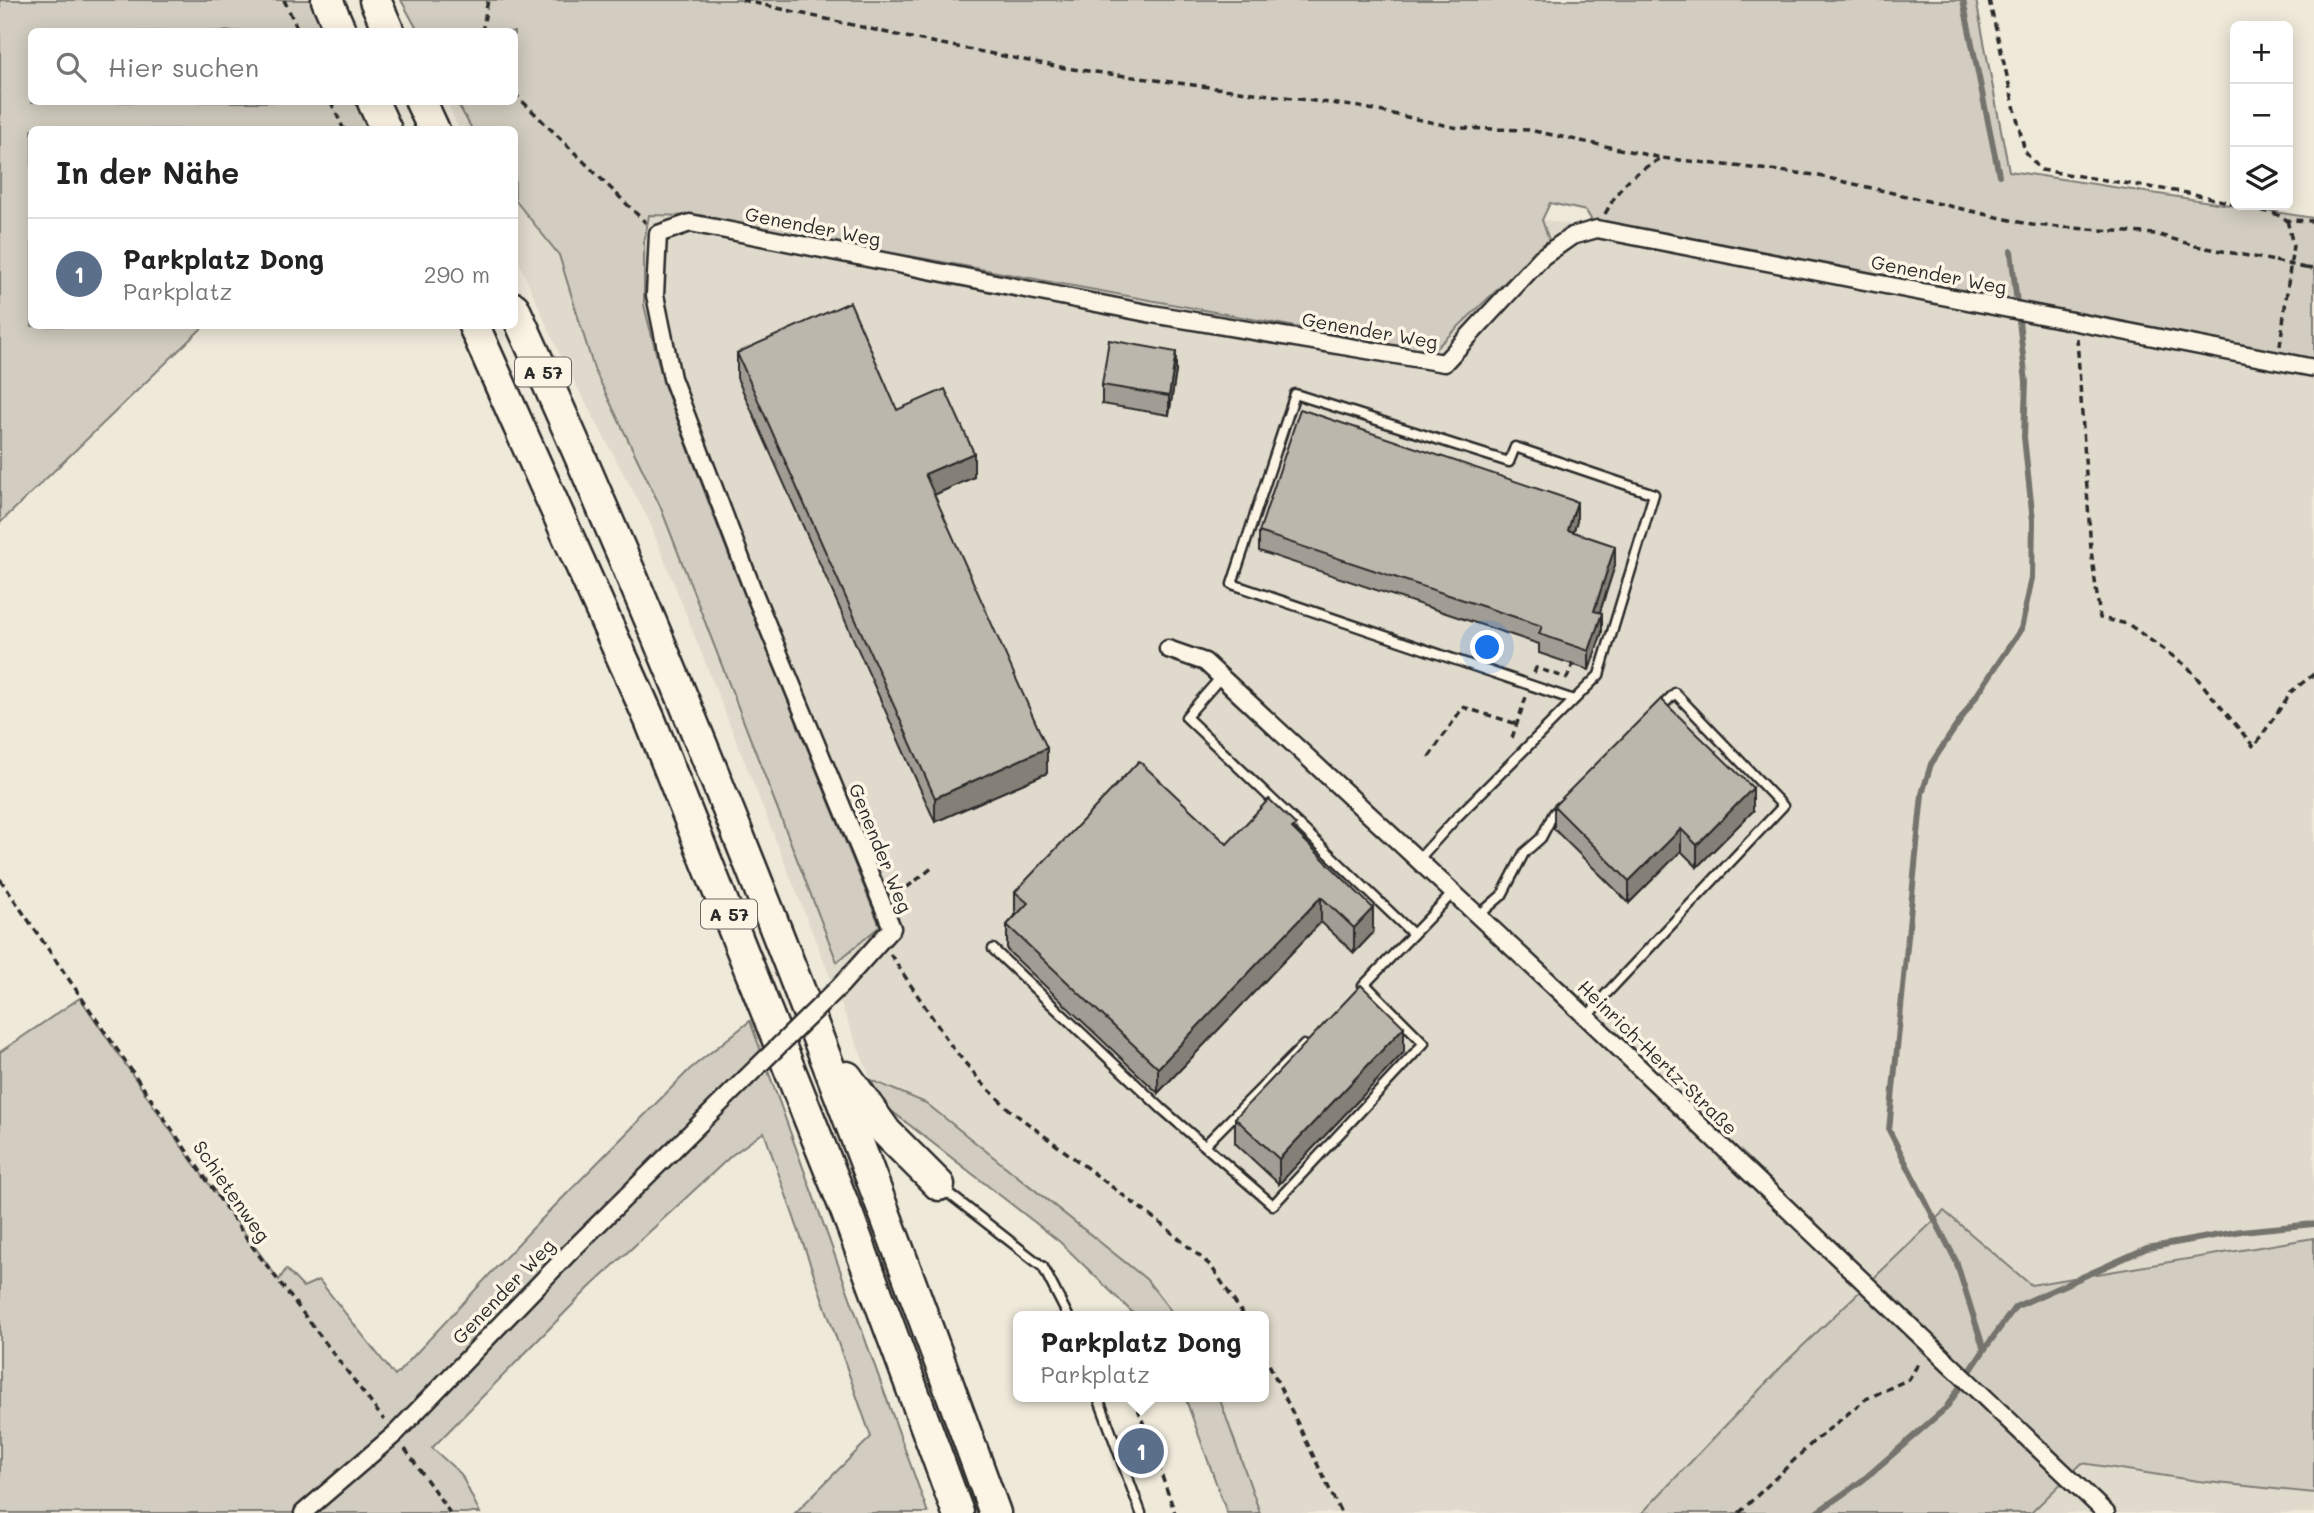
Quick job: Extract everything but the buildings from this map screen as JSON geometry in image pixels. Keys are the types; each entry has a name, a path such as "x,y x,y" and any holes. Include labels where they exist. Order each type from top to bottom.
{"highway":[{"path":"327,0 339,28"},
{"path":"375,0 387,28"},
{"path":"374,105 384,126"},
{"path":"422,105 432,126"},
{"name":"A 57","path":"518,317 659,645 811,1019 854,1127 995,1513"},
{"name":"A 57","path":"475,329 650,720 847,1213 958,1513"},
{"path":"811,1019 866,1107 886,1132 939,1185"}],"street":[{"name":"Genender Weg","path":"303,1513 395,1434 569,1253 841,985 892,928 754,593 672,378 655,295 658,234 690,223 1152,314 1444,363 1542,257 1572,236 1597,229 2314,368"},
{"name":"Heinrich-Hertz-Straße","path":"1168,649 1205,662 1587,1017 2106,1513"}],"lane":[{"path":"1418,860 1457,817 1574,700 1599,675 1654,494 1515,447 1509,463 1295,394 1232,584 1574,700"},
{"path":"1221,677 1186,717 1413,934"},
{"path":"1587,1017 1783,806 1675,693 1648,720"},
{"path":"1478,916 1502,895 1524,853 1541,838 1554,813 1570,797"},
{"path":"1356,993 1453,893"},
{"path":"993,948 1162,1109 1273,1205 1424,1043 1365,984"},
{"path":"1205,1145 1309,1041"},
{"path":"939,1185 1043,1266 1066,1311"},
{"path":"1100,1402 1141,1513"}],"path":[{"path":"285,0 297,28"},
{"path":"483,28 488,0"},
{"path":"742,0 906,37 1065,68 1360,107 1458,128 1529,130 1662,158 1815,175 2032,225 2156,234 2196,246 2314,270"},
{"path":"1989,0 2025,152 2040,170 2194,194 2230,202"},
{"path":"518,97 658,234"},
{"path":"332,105 342,126"},
{"path":"1597,229 1619,188 1635,173 1662,158"},
{"path":"2260,210 2287,220 2314,221"},
{"path":"2278,360 2293,245 2287,220"},
{"path":"2076,322 2091,550 2100,618 2127,624 2188,667 2254,747 2292,691 2314,674"},
{"path":"1429,757 1463,707 1517,724"},
{"path":"883,906 932,868"},
{"name":"Schietenweg","path":"0,879 253,1246 395,1434 450,1513"},
{"path":"881,941 952,1047 981,1082 1010,1110 1164,1226 1211,1266 1241,1311"},
{"path":"1739,1513 1794,1459 1866,1399 1909,1379 1920,1361 1939,1354"},
{"path":"1269,1364 1341,1513"},
{"path":"1136,1402 1175,1513"}],"shaded area":[{"path":"0,0 311,0 324,28 28,28 28,105 357,105 368,126 28,126 28,329 201,329 0,523"},
{"path":"401,0 1976,0 2009,171 2230,205 2230,210 2262,210 2314,218 2314,368 1597,229 1586,211 1550,203 1542,220 1549,240 1432,352 692,216 649,215 644,242 644,305 664,385 736,574 880,926 837,962 660,506 594,369 559,255 518,204 518,126 470,126 459,105 518,105 518,28 416,28"},
{"path":"740,80 1597,229 2314,371 2314,1238 2030,1285 1944,1211 1788,1360 1642,1513 1260,1513 1221,1402 1269,1402 1269,1311 1171,1311 1146,1279 926,1103 871,1080 649,521 559,353 518,260 518,126 458,126 448,105 518,105 518,102"},
{"path":"80,998 179,1143 279,1280 286,1269 303,1287 319,1280 395,1376 532,1229 690,1069 750,1021 928,1513 795,1513 871,1437 764,1132 732,1155 589,1288 432,1448 461,1474 480,1513 0,1513 0,1052"},
{"path":"871,1080 926,1103 1146,1279 1171,1311 1131,1311 1060,1242 880,1102"},
{"path":"1944,1211 2031,1285 2314,1238 2314,1493 2198,1481 2082,1463 2031,1513 1642,1513 1788,1360"},
{"path":"1187,1402 1221,1402 1260,1513 1227,1513"},
{"path":"2082,1463 2198,1481 2314,1493 2314,1513 2031,1513"}],"waterway":[{"path":"1963,0 1999,175"},
{"path":"1984,1350 1956,1261 1889,1130 1922,794 1931,764 2021,629 2032,578 2033,521 2024,437 2026,382 2011,251"},
{"path":"1816,1513 1863,1480 1946,1408 2015,1307 2147,1248 2241,1231 2314,1224"}],"place":[{"name":"Parkplatz Dong","path":"1141,1451"}]}
